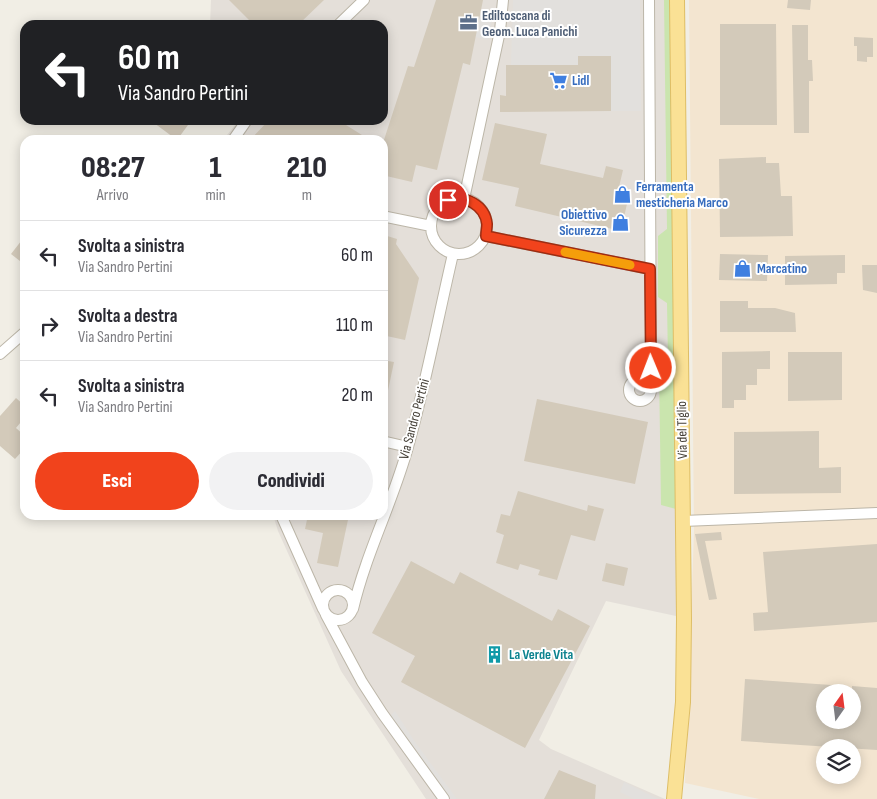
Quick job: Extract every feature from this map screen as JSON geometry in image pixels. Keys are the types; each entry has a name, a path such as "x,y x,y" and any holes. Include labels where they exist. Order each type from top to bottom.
{"main road":[{"name":"Via del Tiglio","path":"675,799 683,702 683,521 677,0"}],"street":[{"path":"343,20 364,0"},
{"path":"464,199 500,31 503,0"},
{"path":"649,0 652,388 651,394 646,400 641,402 630,395 630,386 635,380 648,373 651,368"},
{"path":"454,199 464,199 472,202 482,210 487,224 486,236 475,249 463,254 453,254 445,251 436,243 431,226 435,211 439,206 454,199"},
{"path":"388,217 431,226"},
{"path":"486,236 650,269"},
{"name":"Via Sandro Pertini","path":"388,505 408,447 453,254"},
{"path":"0,354 20,336"},
{"path":"640,379 647,381 652,388"},
{"path":"388,442 408,447"},
{"path":"683,521 877,513"},
{"path":"283,520 324,612 362,682 444,799"},
{"name":"Via Sandro Pertini","path":"343,645 343,632 351,612 360,579 382,520"},
{"path":"312,584 323,591 335,590 348,588 360,579"},
{"path":"335,590 348,593 352,598 351,612 346,619 337,621 324,612 325,597 335,590"}],"shaded area":[{"path":"211,0 671,0 676,616 606,601 539,740 551,749 665,799 426,799 341,671 275,520 388,520 388,135 227,135 235,125 388,125 388,20 210,20"},
{"path":"513,0 640,0 641,111 611,111 611,56 578,65 511,65"},
{"path":"689,0 877,0 877,799 759,799 685,783 694,531"},
{"path":"480,13 493,16 488,40 475,37"},
{"path":"395,711 415,742 457,799 444,799 386,720"},
{"path":"624,782 658,799 634,799 620,792"}],"green space":[{"path":"664,0 671,0 676,509 661,505 659,368 668,362 667,303 658,297 658,236 667,229"}],"building":[{"path":"229,0 324,0 303,20 249,20"},
{"path":"436,0 483,0 470,65 463,63 437,170 416,165 412,182 388,176 388,135 386,135 408,66 414,67"},
{"path":"788,0 811,0 810,10 787,8"},
{"path":"720,24 776,24 777,125 720,125"},
{"path":"792,25 808,25 808,60 812,60 813,81 809,81 809,133 794,133"},
{"path":"854,37 873,38 873,57 867,57 867,62 857,61 857,46 854,46"},
{"name":"Lidl","path":"578,56 611,56 611,111 500,112 500,95 506,96 506,65 578,65"},
{"path":"495,123 547,134 540,164 603,178 606,166 623,170 619,187 630,190 621,231 515,206 519,188 482,180"},
{"path":"157,125 188,125 181,135 170,135"},
{"path":"264,125 346,125 362,135 255,135"},
{"path":"766,157 766,163 779,163 781,196 792,196 793,236 720,237 719,159"},
{"path":"388,236 397,239 396,244 419,278 405,340 388,336"},
{"path":"20,242 20,261 11,254"},
{"name":"Marcatino","path":"720,254 768,255 767,281 719,280"},
{"path":"845,255 845,273 837,273 837,284 785,285 785,256"},
{"path":"862,265 877,265 877,293 863,290"},
{"path":"720,301 748,301 748,308 775,308 795,313 796,332 720,332"},
{"path":"770,351 770,369 757,369 757,385 746,385 746,400 734,400 734,408 722,408 722,352"},
{"path":"788,352 842,352 842,400 788,401"},
{"path":"388,361 394,362 388,390"},
{"path":"16,398 20,402 20,423 16,428 20,432 20,454 15,459 0,446 0,416"},
{"path":"537,399 648,422 635,484 524,461"},
{"path":"819,431 819,468 841,467 841,493 734,494 734,432"},
{"path":"518,491 587,511 588,505 604,509 595,541 571,535 557,580 538,575 540,570 520,564 518,570 496,563 504,535 496,532 501,514 510,516"},
{"path":"307,520 348,520 338,567 317,563 323,533 305,529"},
{"path":"721,532 722,540 705,541 717,599 709,600 695,534"},
{"path":"877,544 877,622 754,631 753,613 768,612 763,552"},
{"name":"La Verde Vita","path":"411,561 454,584 460,572 552,621 558,609 590,626 525,748 401,682 415,656 372,633"},
{"path":"606,563 628,568 624,586 602,581"},
{"path":"745,679 817,684 816,729 861,729 861,687 877,688 877,750 861,749 861,739 816,739 816,746 741,741"},
{"path":"559,770 596,785 595,799 544,799"}],"slow traffic":[{"path":"565,252 630,265"}],"place":[{"name":"Ediltoscana di Geom. Luca Panichi","path":"468,23"},
{"name":"Lidl","path":"558,80"},
{"name":"Ferramenta mesticheria Marco","path":"622,194"},
{"name":"Obiettivo Sicurezza","path":"621,222"},
{"name":"Marcatino","path":"743,268"},
{"name":"La Verde Vita","path":"495,654"}],"route":[{"path":"448,200 464,199 472,202 482,210 487,224 486,236 650,269 651,368"}]}
